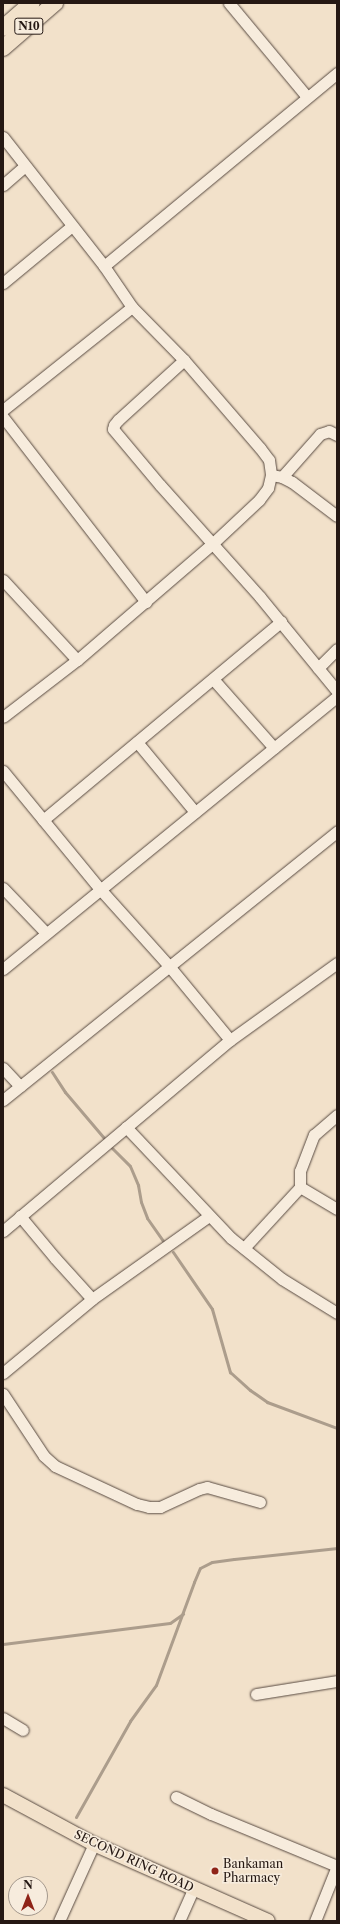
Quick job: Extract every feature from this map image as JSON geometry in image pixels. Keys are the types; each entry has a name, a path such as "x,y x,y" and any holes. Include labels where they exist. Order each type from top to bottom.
{"highway":[{"name":"N10","path":"3,28 32,3"},
{"name":"N10","path":"3,48 55,3"}],"main road":[{"name":"SECOND RING ROAD","path":"3,1795 94,1844 268,1921"}],"street":[{"path":"229,3 308,97"},
{"path":"104,266 337,73"},
{"path":"3,137 104,266 132,307 184,360 260,448 277,476 292,482 337,516"},
{"path":"3,185 25,166"},
{"path":"3,283 72,226"},
{"path":"3,410 132,307"},
{"path":"184,360 118,420 113,429 160,485 281,622 337,691"},
{"path":"3,417 146,602"},
{"path":"4,715 77,660 212,544 259,500 277,476 320,434 329,431 337,435"},
{"path":"3,580 77,660"},
{"path":"43,820 281,622"},
{"path":"318,668 337,649"},
{"path":"213,679 274,748"},
{"path":"3,969 337,697"},
{"path":"137,742 195,812"},
{"path":"3,771 100,889 169,966 230,1040"},
{"path":"3,1100 169,966 336,835"},
{"path":"3,888 46,933"},
{"path":"3,1231 230,1040 337,963"},
{"path":"3,1068 20,1086"},
{"path":"244,1248 300,1187 300,1171 314,1135 337,1115"},
{"path":"126,1127 209,1216 244,1248 282,1279 337,1313"},
{"path":"300,1187 337,1209"},
{"path":"20,1216 92,1299"},
{"path":"3,1373 92,1299 209,1216"},
{"path":"3,1394 44,1456 55,1466 137,1504 148,1507 160,1507 199,1489 208,1487 260,1502"},
{"path":"256,1694 337,1681"},
{"path":"3,1718 23,1730"},
{"path":"176,1797 211,1814 337,1866 315,1921"},
{"path":"59,1921 94,1844"},
{"path":"178,1921 193,1889"}],"waterway":[{"path":"52,1072 65,1092 104,1138"},
{"path":"112,1148 130,1166 138,1185 141,1202 147,1218 163,1241"},
{"path":"173,1252 212,1309 230,1372 250,1390 267,1402 337,1428"},
{"path":"76,1817 130,1721 156,1685 200,1568 212,1562 337,1548"},
{"path":"3,1644 170,1623 183,1614"}],"place":[{"name":"Bankaman Pharmacy","path":"215,1871"}]}
